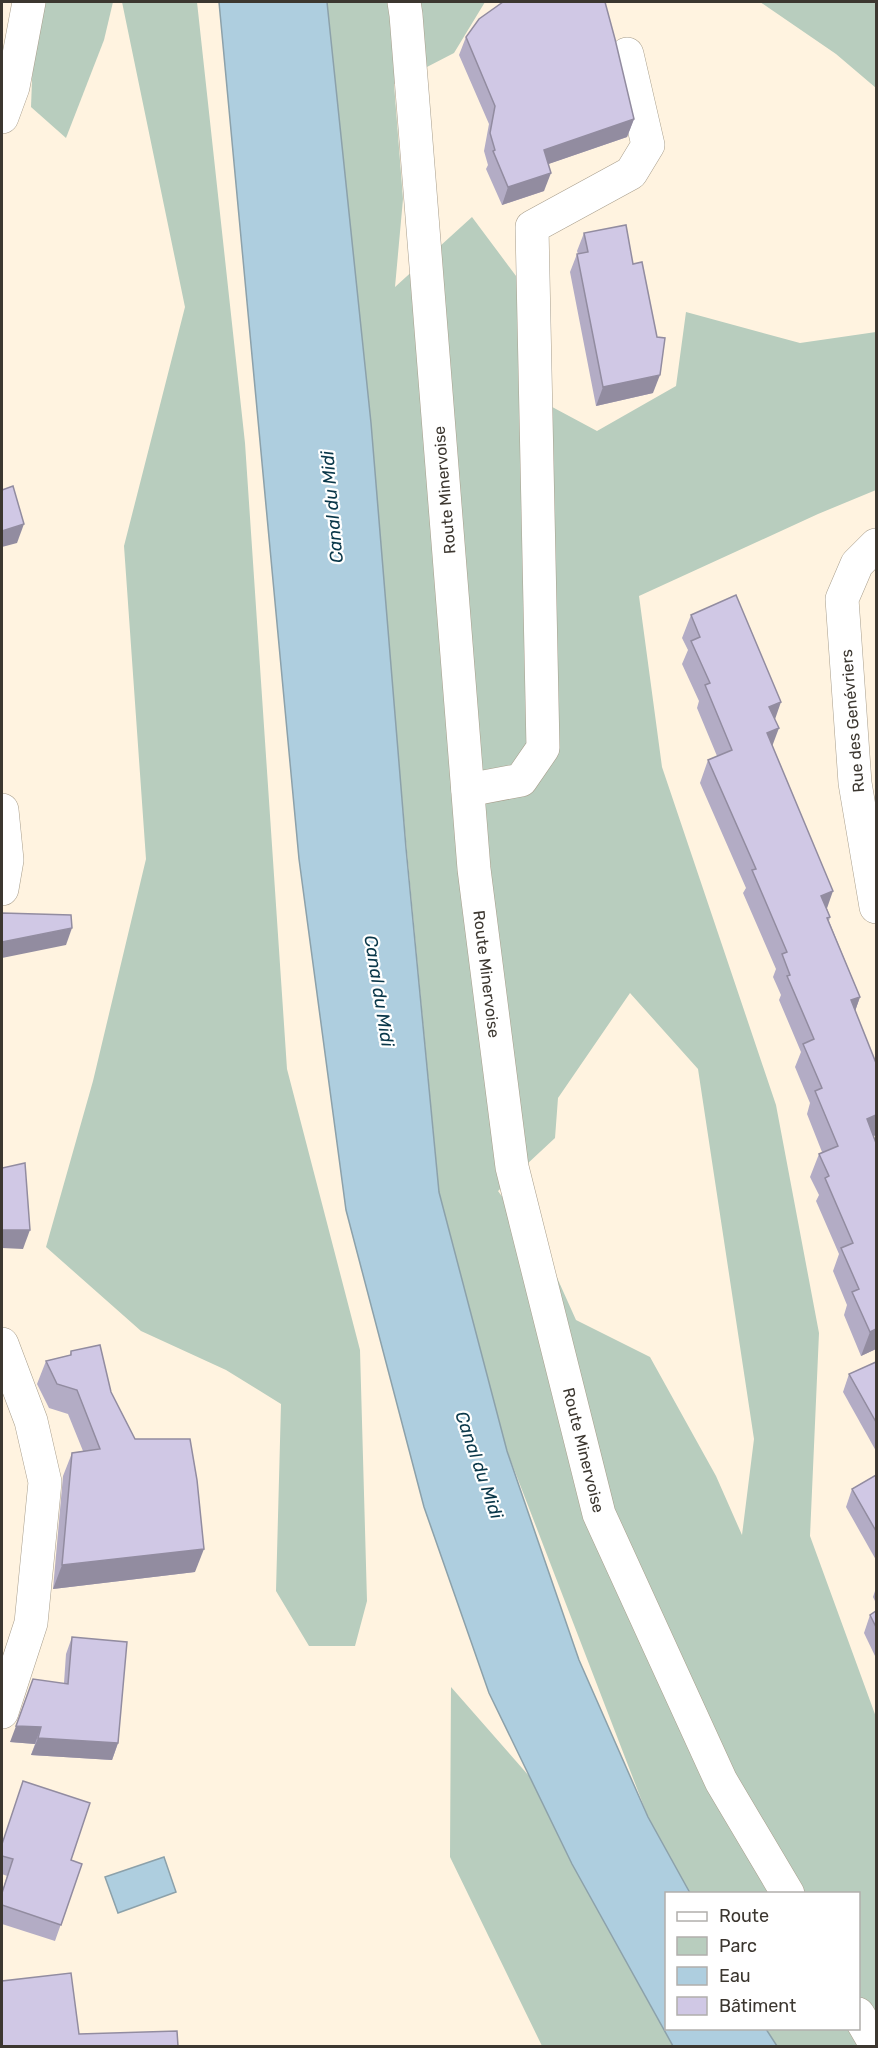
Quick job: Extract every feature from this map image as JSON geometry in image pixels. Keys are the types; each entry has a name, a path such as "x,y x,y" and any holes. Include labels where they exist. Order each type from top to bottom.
{"main road":[{"path":"2,117 13,87 29,2"},
{"name":"Route Minervoise","path":"404,2 474,869 512,1167 599,1514 721,1780 787,1892"},
{"path":"468,790 521,780 543,748 532,227 632,173 648,145 627,54"},
{"name":"Rue des Genévriers","path":"876,545 857,564 842,599 855,783 876,907"},
{"path":"2,810 7,860 2,889"},
{"path":"2,1344 31,1422 45,1482 31,1623 2,1712"},
{"path":"860,2017 876,2045"}],"green space":[{"path":"35,2 113,2 104,40 66,138 31,107"},
{"path":"122,2 197,2 245,443 287,1069 360,1350 367,1601 355,1646 309,1646 276,1591 281,1404 226,1370 141,1331 46,1247 93,1081 146,859 124,546 185,307"},
{"path":"327,2 485,2 454,53 394,84 403,199 395,287 472,217 525,288 541,401 597,431 676,386 686,312 800,343 876,332 876,490 639,596 662,767 776,1105 819,1333 810,1536 876,1717 876,2046 777,2046 767,2030 860,2030 860,1892 689,1892 648,1817 507,1451 439,1192","holes":["630,993 698,1069 754,1439 742,1535 716,1476 650,1357 576,1320 550,1262 498,1191 555,1138 558,1098"]},
{"path":"760,2 876,2 876,88 836,54"},
{"path":"451,1687 529,1776 572,1864 673,2046 542,2046 450,1857"}],"water":[{"name":"Canal du Midi","path":"219,2 327,2 371,423 406,848 439,1192 507,1451 579,1660 648,1817 689,1892 665,1892 665,2030 767,2030 777,2046 673,2046 572,1864 489,1693 424,1507 346,1210 299,859"},
{"path":"164,1857 176,1892 118,1913 105,1877"}],"building":[{"path":"503,2 605,2 634,119 544,150 551,173 508,187 493,151 495,150 490,133 495,106 466,37 479,19"},
{"path":"626,225 633,264 642,262 657,337 665,338 660,375 603,387 577,254 588,252 584,233"},
{"path":"13,486 24,524 2,531 2,490"},
{"path":"736,595 781,702 769,707 779,728 767,733 833,891 821,896 830,917 827,918 860,997 851,1000 876,1063 876,1115 867,1119 876,1143 876,1329 870,1332 852,1292 859,1289 841,1248 853,1243 825,1178 829,1176 819,1154 838,1146 815,1091 822,1088 803,1044 814,1039 787,976 790,975 782,954 787,952 752,870 756,869 708,760 732,750 705,685 710,683 691,641 700,637 691,615"},
{"path":"2,913 71,915 72,928 2,942"},
{"path":"25,1163 30,1230 2,1230 2,1168"},
{"path":"100,1345 111,1392 135,1439 190,1439 204,1549 62,1565 72,1453 100,1449 77,1390 57,1384 46,1361 71,1355 71,1351"},
{"path":"876,1362 876,1422 849,1374"},
{"path":"876,1475 876,1531 852,1489"},
{"path":"876,1611 876,1627 870,1615"},
{"path":"72,1637 127,1642 118,1743 38,1738 41,1727 16,1726 33,1679 68,1684"},
{"path":"23,1781 90,1803 71,1860 82,1864 61,1925 2,1905 2,1893 13,1859 2,1856 2,1844"},
{"path":"71,1973 79,2034 177,2031 178,2046 2,2046 2,1981"}]}
